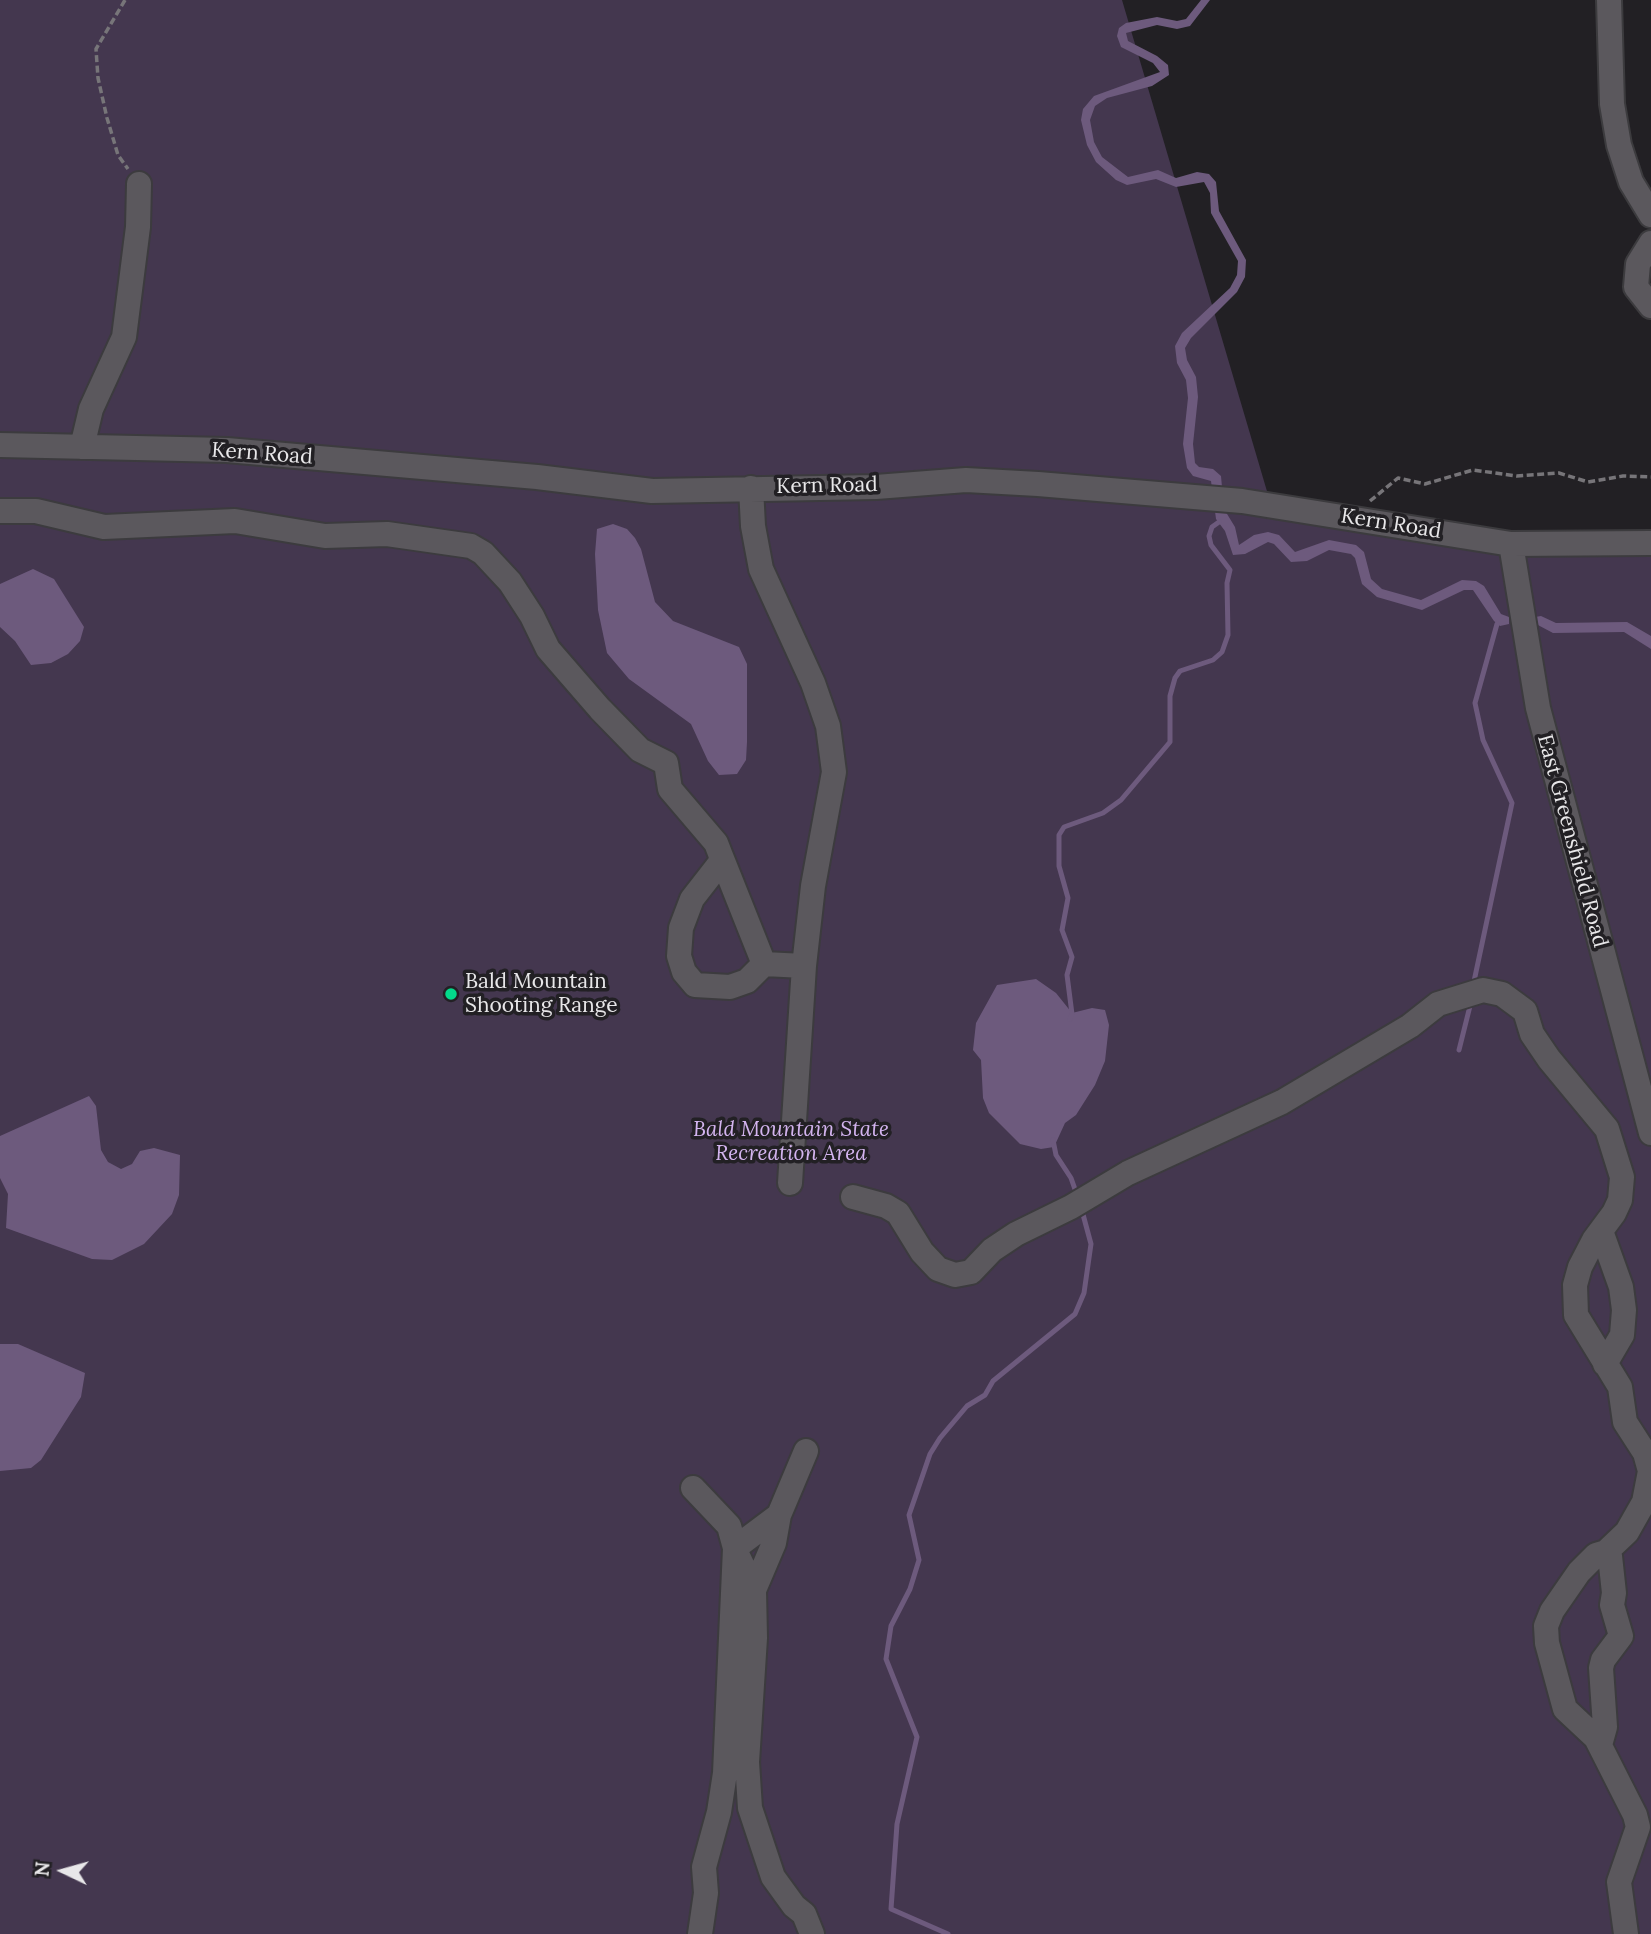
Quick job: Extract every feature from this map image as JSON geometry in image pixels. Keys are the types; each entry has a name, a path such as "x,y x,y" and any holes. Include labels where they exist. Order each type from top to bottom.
{"street":[{"path":"1609,0 1612,104 1619,145 1631,182 1651,215"},
{"path":"82,447 91,409 124,337 138,227 139,184"},
{"path":"1651,243 1638,264 1636,287 1651,306"},
{"name":"Kern Road","path":"0,445 240,451 537,477 652,491 876,486 966,480 1242,501 1511,544 1651,543"},
{"path":"751,488 753,526 761,569 813,683 828,726 834,772 813,886 804,966 790,1183"},
{"path":"0,511 36,511 104,527 235,521 325,536 387,534 471,545 483,553 510,582 532,615 548,649 566,671 626,738 640,750 666,764 670,789 716,843 764,964"},
{"name":"East Greenshield Road","path":"1511,544 1538,708 1582,883 1651,1133"},
{"path":"721,856 720,863 692,899 681,929 679,956 684,972 695,985 730,987 747,981 764,964 804,966"},
{"path":"853,1197 886,1206 898,1213 922,1252 938,1269 955,1275 971,1272 992,1250 1016,1234 1071,1207 1128,1173 1282,1102 1410,1026 1438,1004 1483,990 1502,994 1525,1011 1532,1034 1543,1051 1607,1129 1622,1187 1614,1213 1580,1267 1575,1305 1586,1336 1620,1387 1625,1422 1646,1453 1650,1471 1644,1502 1627,1532 1606,1552 1596,1555 1580,1572 1552,1611 1546,1626 1547,1643 1565,1709 1600,1745 1638,1827 1619,1882 1626,1934"},
{"path":"1601,1231 1621,1287 1624,1310 1622,1335 1605,1364"},
{"path":"806,1451 779,1515 774,1543 754,1590 755,1638 747,1762 750,1808 773,1877 794,1906 804,1914 811,1934"},
{"path":"693,1488 729,1526 734,1548 754,1590"},
{"path":"734,1548 779,1515"},
{"path":"700,1934 706,1893 704,1867 719,1812 724,1773 734,1548"},
{"path":"1600,1745 1605,1727 1601,1668 1603,1660 1621,1636 1612,1605 1614,1593 1610,1556 1606,1552"}],"path":[{"path":"125,0 96,49 96,58 98,78 118,155 139,184"},
{"path":"1350,517 1398,478 1425,484 1473,470 1517,477 1559,473 1588,482 1623,476 1651,477"}],"green space":[{"name":"Bald Mountain State Recreation Area","path":"0,0 1122,0 1274,515 1651,544 1651,1934 0,1934"}],"shaded area":[{"path":"1201,0 1210,0 1190,26 1177,29 1157,25 1126,33 1128,41 1168,65 1169,75 1152,86 1107,98 1095,106 1090,120 1094,142 1102,157 1128,177 1158,170 1176,178 1197,172 1209,174 1216,182 1219,211 1246,260 1245,277 1237,292 1191,338 1185,348 1187,360 1196,377 1198,397 1193,444 1195,463 1199,467 1213,469 1221,476 1224,509 1235,527 1239,545 1254,535 1268,532 1279,535 1295,552 1329,540 1356,545 1364,552 1371,579 1382,589 1421,600 1462,580 1476,581 1484,586 1501,614 1509,617 1509,624 1500,626 1494,621 1473,590 1464,590 1422,610 1377,597 1362,584 1355,558 1351,554 1329,550 1307,561 1291,562 1274,544 1268,542 1245,554 1233,555 1225,531 1216,519 1211,481 1193,476 1187,468 1183,444 1188,398 1186,380 1177,363 1175,346 1182,333 1230,288 1237,275 1238,261 1211,213 1210,193 1204,182 1176,187 1156,179 1127,185 1116,180 1096,162 1087,145 1081,120 1083,109 1094,96 1160,72 1153,63 1121,47 1117,36 1119,28 1126,23 1157,17 1177,21 1186,19"},
{"path":"613,524 627,529 635,538 641,549 655,602 673,621 739,647 747,664 747,742 746,760 737,774 719,775 708,761 691,724 629,679 607,653 598,610 595,554 597,529"},
{"path":"33,569 54,579 84,627 80,641 68,654 51,663 31,665 15,641 0,627 0,584"},
{"path":"1541,616 1556,623 1627,622 1651,636 1651,649 1624,632 1553,633 1536,624 1535,617"},
{"path":"1036,979 1056,993 1072,1013 1092,1008 1105,1010 1109,1025 1105,1061 1095,1085 1076,1115 1065,1123 1054,1147 1041,1149 1020,1144 989,1113 983,1098 981,1060 973,1050 976,1023 997,985"},
{"path":"89,1096 96,1106 101,1150 108,1162 121,1169 132,1164 140,1151 154,1148 180,1155 179,1195 172,1214 144,1244 112,1260 92,1259 6,1228 8,1194 0,1178 0,1136"},
{"path":"0,1344 18,1344 85,1373 81,1397 41,1460 31,1468 0,1471"}],"waterway":[{"path":"1070,1019 1072,1014 1067,975 1072,957 1062,930 1068,898 1059,866 1059,835 1064,827 1103,813 1121,800 1170,742 1170,696 1175,678 1180,671 1213,660 1222,652 1228,635 1227,583 1230,570 1211,545 1209,536 1212,527 1219,522"},
{"path":"1473,986 1512,803 1483,740 1475,703 1497,624"},
{"path":"1459,1050 1471,1002"},
{"path":"1053,1140 1056,1155 1071,1178 1077,1195"},
{"path":"948,1934 891,1909 897,1824 917,1737 886,1659 891,1626 910,1589 919,1560 909,1515 930,1454 940,1438 967,1406 985,1395 993,1381 1075,1314 1084,1293 1091,1244 1081,1207"}],"place":[{"name":"Bald Mountain Shooting Range","path":"451,994"}]}
